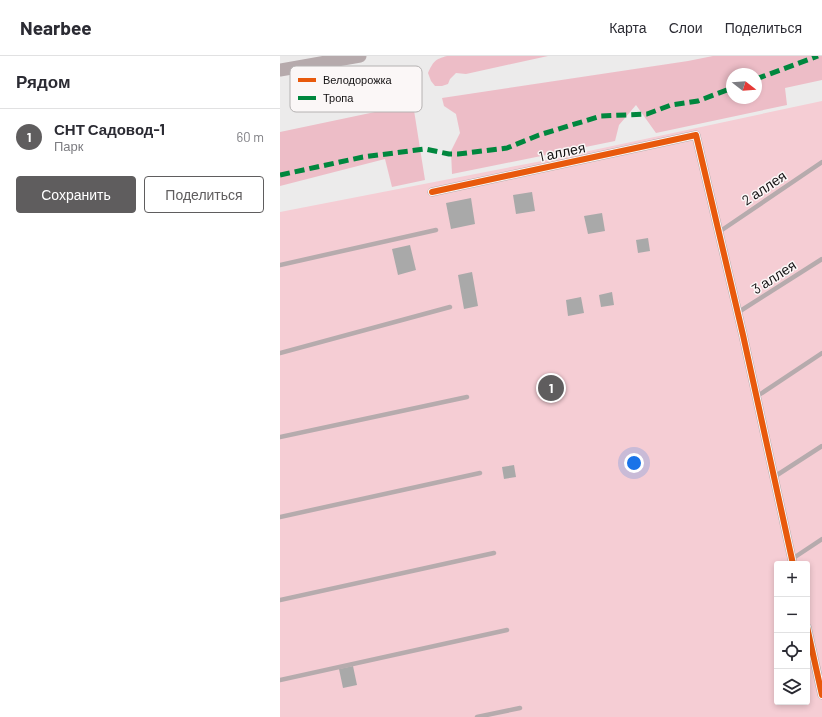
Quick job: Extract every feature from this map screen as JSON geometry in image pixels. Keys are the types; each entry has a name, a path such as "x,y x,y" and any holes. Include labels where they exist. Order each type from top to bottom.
{"main road":[{"path":"303,66 360,56"},
{"path":"280,70 290,68"}],"street":[{"name":"1 аллея","path":"432,192 696,135 719,232"},
{"path":"719,232 793,561"},
{"path":"808,633 822,695"}],"lane":[{"name":"2 аллея","path":"719,232 822,162"},
{"path":"280,265 436,230"},
{"name":"3 аллея","path":"738,313 822,259"},
{"path":"280,353 450,307"},
{"path":"756,397 822,353"},
{"path":"280,437 466,397"},
{"path":"774,477 822,446"},
{"path":"280,518 480,473"},
{"path":"793,561 822,539"},
{"path":"280,600 494,553"},
{"path":"280,680 507,630"},
{"path":"477,717 520,708"}],"shaded area":[{"path":"447,56 548,56 466,74 456,73 450,79 448,84 435,86 428,73 431,66 435,62 440,58"},
{"path":"713,56 822,56 822,80 785,88 787,105 656,133 636,105 619,125 615,141 452,174 451,151 460,133 456,114 444,106 442,98"},
{"path":"822,101 822,717 280,717 280,212 547,160"},
{"path":"375,112 414,112 425,180 392,187 385,159 280,186 280,132"}],"building":[{"path":"532,192 535,211 516,214 513,195"},
{"path":"471,198 475,224 451,229 446,203"},
{"path":"602,213 605,231 588,234 584,216"},
{"path":"648,238 650,251 638,253 636,240"},
{"path":"410,245 416,270 398,275 392,249"},
{"path":"472,272 478,306 464,309 458,275"},
{"path":"612,292 614,305 601,307 599,295"},
{"path":"581,297 584,313 568,316 566,300"},
{"path":"514,465 516,477 504,479 502,467"},
{"path":"353,666 357,685 343,688 339,669"}],"marked path":[{"path":"762,77 818,56"},
{"path":"280,175 363,157 425,149 449,154 458,154 507,148 539,135 601,116 647,114 671,105 698,101 726,90"}],"cycle path":[{"path":"432,192 696,135 743,335 792,561"},
{"path":"808,633 822,695"}],"place":[{"name":"СНТ Садовод-1","path":"551,388"}]}
